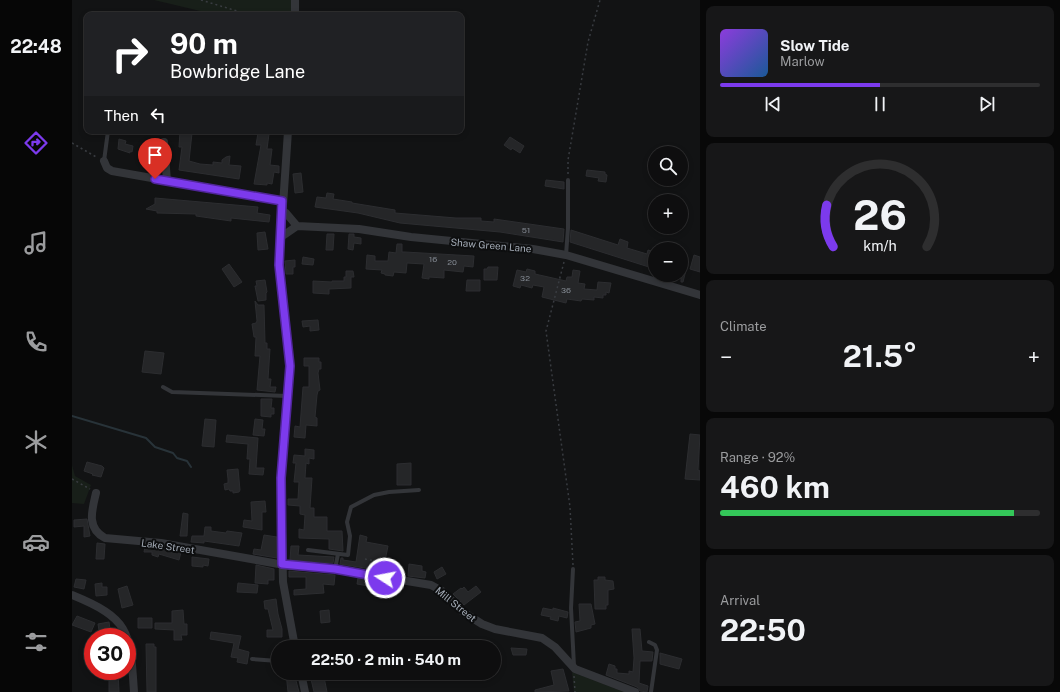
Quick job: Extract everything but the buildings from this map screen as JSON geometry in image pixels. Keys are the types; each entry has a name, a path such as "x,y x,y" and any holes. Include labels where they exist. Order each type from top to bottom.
{"street":[{"path":"295,0 295,12"},
{"path":"288,134 282,201 279,265 290,366 281,478 282,564 284,589 295,640"},
{"path":"164,142 167,181"},
{"path":"104,161 107,168 112,171 282,201"},
{"path":"280,236 297,226 286,213 282,212"},
{"name":"Shaw Green Lane","path":"297,226 359,229 412,238 533,249 566,254 700,295"},
{"name":"Lake Street","path":"96,493 91,513 92,522 95,530 105,538 161,543 282,564"},
{"name":"Mill Street","path":"282,564 335,569 431,585 442,591 463,612 482,624 495,629 537,636 547,640 555,646 574,668 635,692"},
{"path":"72,595 103,609 122,626 129,643 134,692"},
{"path":"302,680 305,692"}],"lane":[{"path":"104,161 108,134"},
{"path":"566,254 568,228 568,180"},
{"path":"162,387 172,392 287,396"},
{"path":"308,550 348,555 350,536 347,522 351,507 374,495 389,492 419,490"},
{"path":"335,569 338,554"},
{"path":"573,569 571,608 574,668"},
{"path":"649,642 655,645 657,650 652,692"},
{"path":"252,659 271,660"}],"path":[{"path":"201,0 240,12"},
{"path":"568,180 568,160 588,42 600,0"},
{"path":"72,143 104,161"},
{"path":"566,254 546,331 570,507 573,569"},
{"path":"72,479 96,493"},
{"path":"365,559 397,565"},
{"path":"574,668 575,692"}],"shaded area":[{"path":"154,0 291,0 291,12 204,12"},
{"path":"72,465 75,476 91,485 84,504 72,503"},
{"path":"572,672 624,692 574,692"}],"waterway":[{"path":"72,416 146,438 155,447 173,453 177,458 187,461 191,467"}],"route":[{"path":"155,179 197,185 282,201 279,265 290,366 281,478 283,520 282,564 290,566 335,569 385,578"}]}
